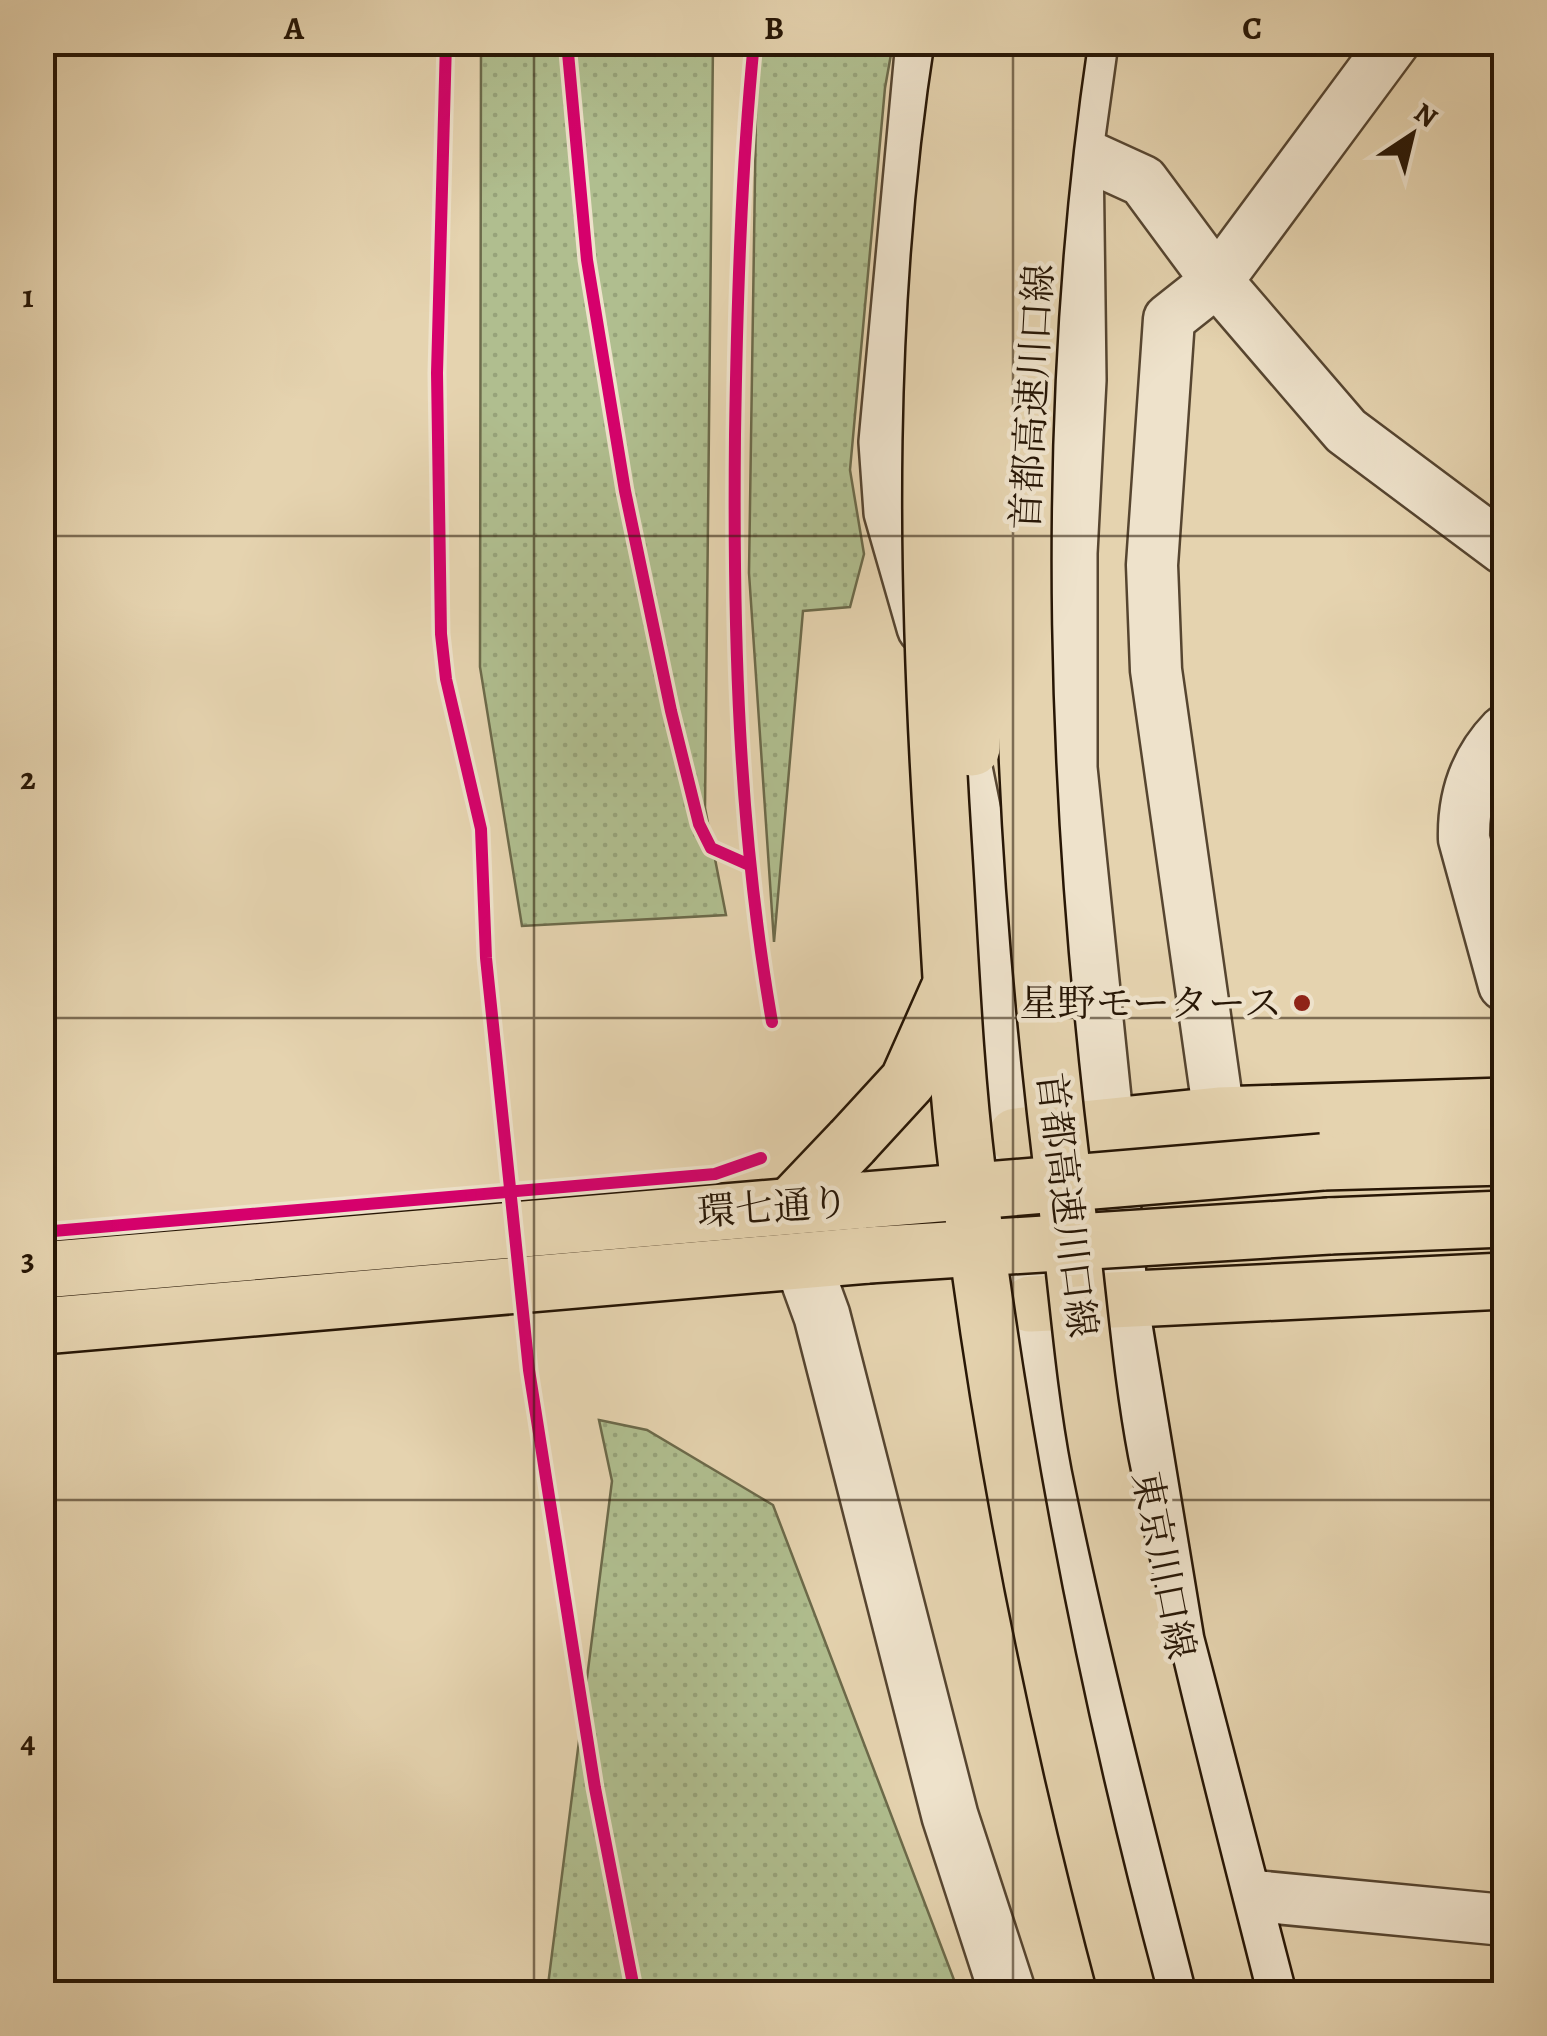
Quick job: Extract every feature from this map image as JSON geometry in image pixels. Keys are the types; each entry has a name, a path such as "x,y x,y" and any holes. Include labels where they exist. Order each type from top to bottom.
{"main road":[{"path":"964,42 935,338 930,524 935,725 966,1164 1008,1456 1052,1684 1128,1994"},
{"path":"952,712 950,530 969,162 984,42"},
{"path":"777,1206 852,1142 908,1081 939,1017 964,944 972,882 978,346 997,140 1012,42"},
{"name":"首都高速川口線","path":"1059,42 1049,108 1023,473 1031,864 1043,1022 1099,1457 1142,1660 1228,1994"},
{"path":"1016,1136 1219,1115 1504,1106"},
{"name":"環七通り","path":"42,1270 1322,1162 1504,1158"},
{"name":"環七通り","path":"42,1326 868,1255 1329,1226 1504,1220"},
{"path":"1030,1304 1504,1281"}],"street":[{"path":"924,42 887,442 892,512 952,712 989,892 1030,1304 1069,1556 1178,1994"},
{"name":"東京川口線","path":"1090,42 1076,150 1078,380 1069,553 1069,768 1120,1302 1176,1641 1268,1994"},
{"path":"1219,1115 1156,670 1152,565 1169,318 1218,281 1394,42"},
{"path":"1076,150 1142,181 1218,281 1346,431 1504,548"},
{"path":"1504,732 1474,775 1464,818 1464,839 1504,985"},
{"path":"784,1263 826,1330 950,1816 1008,1994"},
{"path":"1244,1894 1504,1920"}],"green space":[{"path":"481,43 713,43 705,808 726,915 522,926 480,667"},
{"path":"757,43 893,43 885,88 850,470 864,554 850,607 803,611 774,942 749,573"},
{"path":"599,1420 647,1430 773,1505 959,1993 547,1993 612,1481"}],"cycle path":[{"path":"446,42 437,373 441,634 446,679 481,829 486,958 529,1370 595,1788 635,1994"},
{"path":"567,42 587,260 625,491 671,711 699,824 711,848 747,864"},
{"path":"754,42 738,288 735,583 745,803 772,1022"},
{"path":"42,1232 715,1174 761,1158"}],"place":[{"name":"星野モータース","path":"1302,1003"}]}
